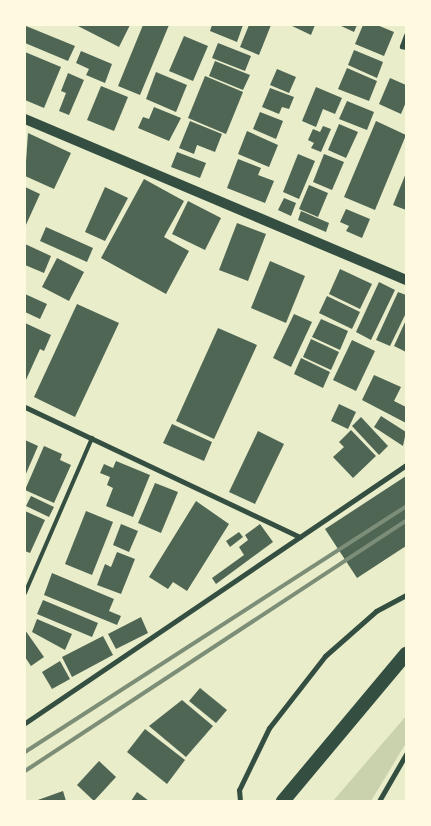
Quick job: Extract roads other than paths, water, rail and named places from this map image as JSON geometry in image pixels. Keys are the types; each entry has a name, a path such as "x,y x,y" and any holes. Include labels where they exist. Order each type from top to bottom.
{"highway":[{"path":"282,801 406,654"}],"main road":[{"path":"25,119 406,280"}],"street":[{"path":"406,35 402,46 406,47"},
{"path":"25,407 300,537"},
{"path":"25,723 406,465"},
{"path":"240,801 239,790 270,728 325,656 376,611 406,595"},
{"path":"379,801 406,754"}],"lane":[{"path":"25,593 92,438"}],"railway":[{"path":"25,752 406,506"},
{"path":"25,771 406,521"}]}
